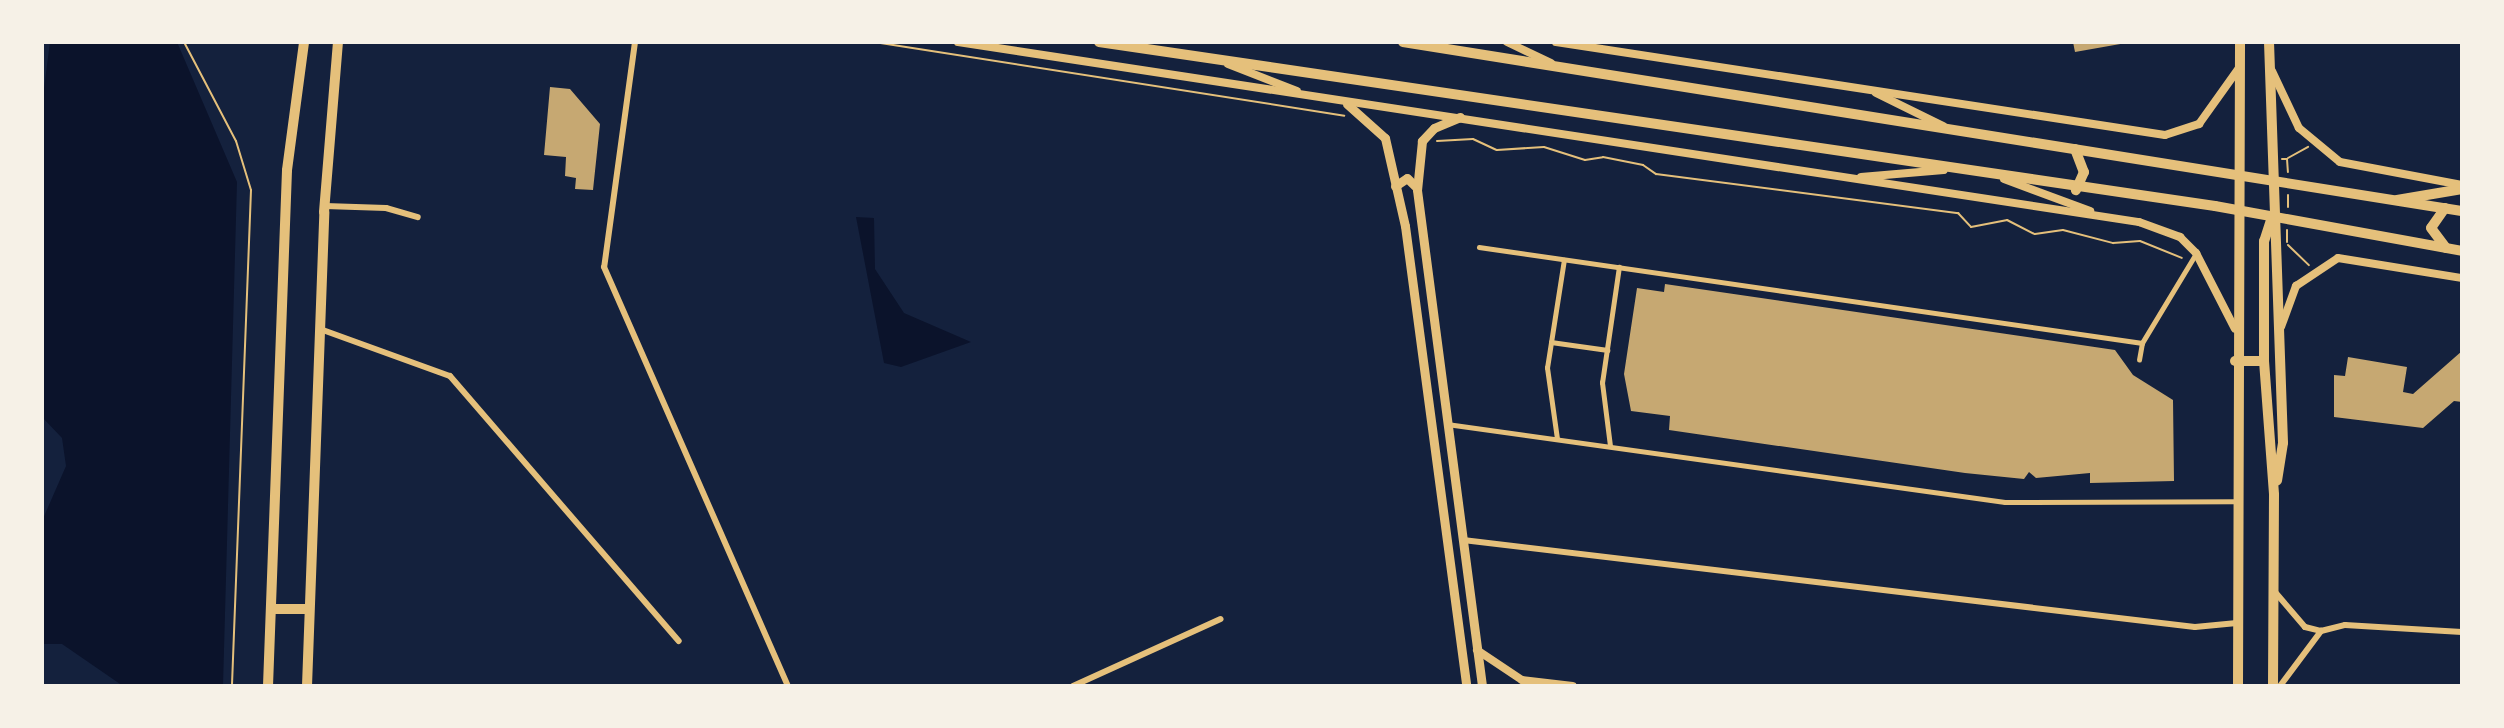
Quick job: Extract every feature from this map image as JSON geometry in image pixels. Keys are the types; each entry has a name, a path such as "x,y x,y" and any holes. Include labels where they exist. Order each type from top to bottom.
{"main road":[{"path":"268,686 287,170 304,42"},
{"path":"307,686 325,206 338,42"},
{"path":"1099,42 1205,55 2076,190 2239,210 2271,220 2462,251"},
{"path":"1403,42 2240,175 2270,185 2462,211"},
{"path":"2238,686 2235,329 2240,175 2240,42"},
{"path":"2269,42 2271,220 2283,443 2274,495"},
{"path":"1347,104 1385,138 1395,186 1466,686"},
{"path":"1460,117 1434,128 1422,141 1417,190 1482,686"},
{"path":"2075,149 2084,172 2076,190"},
{"path":"1395,186 1408,178 1417,190"},
{"path":"2385,202 2462,187"},
{"path":"2445,208 2431,228 2445,248 2462,256"},
{"path":"2271,220 2264,240 2264,361 2274,495 2273,686"},
{"path":"2235,361 2264,361"},
{"path":"272,609 310,610"}],"street":[{"path":"635,42 604,267 788,686"},
{"path":"958,42 1347,104 1460,117 2159,227 2196,253 2235,329"},
{"path":"1507,42 1563,69"},
{"path":"1556,42 2165,135 2199,124 2240,65"},
{"path":"1205,55 1314,97"},
{"path":"2271,69 2299,128 2340,162 2462,187"},
{"path":"1868,90 1952,130"},
{"path":"1848,178 1944,170"},
{"path":"2004,179 2106,217"},
{"path":"325,206 386,208 418,217"},
{"path":"1479,247 2141,343"},
{"path":"2139,360 2141,343 2196,253"},
{"path":"1557,439 1547,368 1564,260"},
{"path":"2279,334 2296,286 2332,260 2462,278"},
{"path":"1610,446 1602,383 1619,267"},
{"path":"320,329 450,376 679,641"},
{"path":"1551,342 1607,350"},
{"path":"1446,424 2005,502 2235,501"},
{"path":"1463,540 2195,627 2237,623"},
{"path":"2273,589 2305,627 2321,631 2345,625 2462,632"},
{"path":"1073,686 1221,619"},
{"path":"2280,686 2321,631"},
{"path":"1477,650 1522,680 1573,686"},
{"path":"1514,686 1522,680"}],"path":[{"path":"184,42 236,141 251,190 232,686"},
{"path":"874,42 1356,120"},
{"path":"1422,141 1544,147 1585,160 1603,157 1643,165 1656,174 1958,213 1971,227 2007,220 2035,234 2063,230 2113,243 2140,241 2183,258 2196,253"},
{"path":"2277,159 2287,159 2306,148"},
{"path":"2287,159 2288,174"},
{"path":"2287,245 2308,264"}],"water":[{"path":"50,42 177,42 237,182 223,686 123,686 62,644 42,644 42,521 66,466 62,438 42,417 42,104"},
{"path":"856,217 874,218 875,269 904,313 971,342 901,367 884,363"}],"building":[{"path":"2073,42 2126,42 2126,43 2075,52"},
{"path":"550,87 570,89 600,124 593,190 575,189 576,178 565,176 566,157 544,155"},
{"path":"1665,284 2115,350 2133,375 2173,400 2174,481 2090,483 2090,473 2036,478 2029,472 2024,479 1965,473 1669,430 1670,416 1631,411 1624,374 1637,288 1664,292"},
{"path":"2462,351 2462,402 2454,401 2423,428 2334,417 2334,375 2345,376 2348,357 2407,367 2403,392 2413,394"}]}
